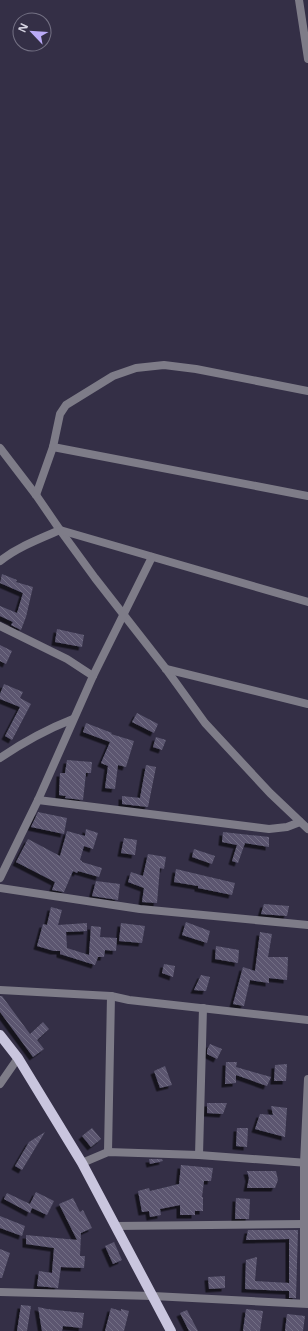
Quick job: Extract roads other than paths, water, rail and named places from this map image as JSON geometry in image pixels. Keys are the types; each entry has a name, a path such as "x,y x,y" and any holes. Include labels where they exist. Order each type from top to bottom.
{"main road":[{"path":"0,1035 18,1058 82,1163 171,1331"}],"street":[{"path":"299,0 308,59"},
{"path":"36,495 53,447 60,414 66,405 113,376 136,368 164,365 196,369 308,391"},
{"path":"53,447 308,496"},
{"path":"0,448 36,495 95,578 166,668 205,723 270,793 308,829"},
{"path":"0,561 14,551 60,530 308,602"},
{"path":"0,878 38,800 93,676 152,557"},
{"path":"0,626 67,659 93,676"},
{"path":"166,668 308,704"},
{"path":"0,758 23,742 48,729 73,719"},
{"path":"38,800 269,829 287,827 300,822"},
{"path":"0,888 140,909 308,925"},
{"path":"0,990 111,996 129,1000 308,1020"},
{"path":"108,1152 111,996"},
{"path":"199,1155 203,1008"},
{"path":"0,1084 18,1058"},
{"path":"0,1292 153,1296 306,1303 304,1224 308,1079"},
{"path":"82,1163 108,1152 199,1155 306,1163"},
{"path":"116,1226 304,1224"}]}
